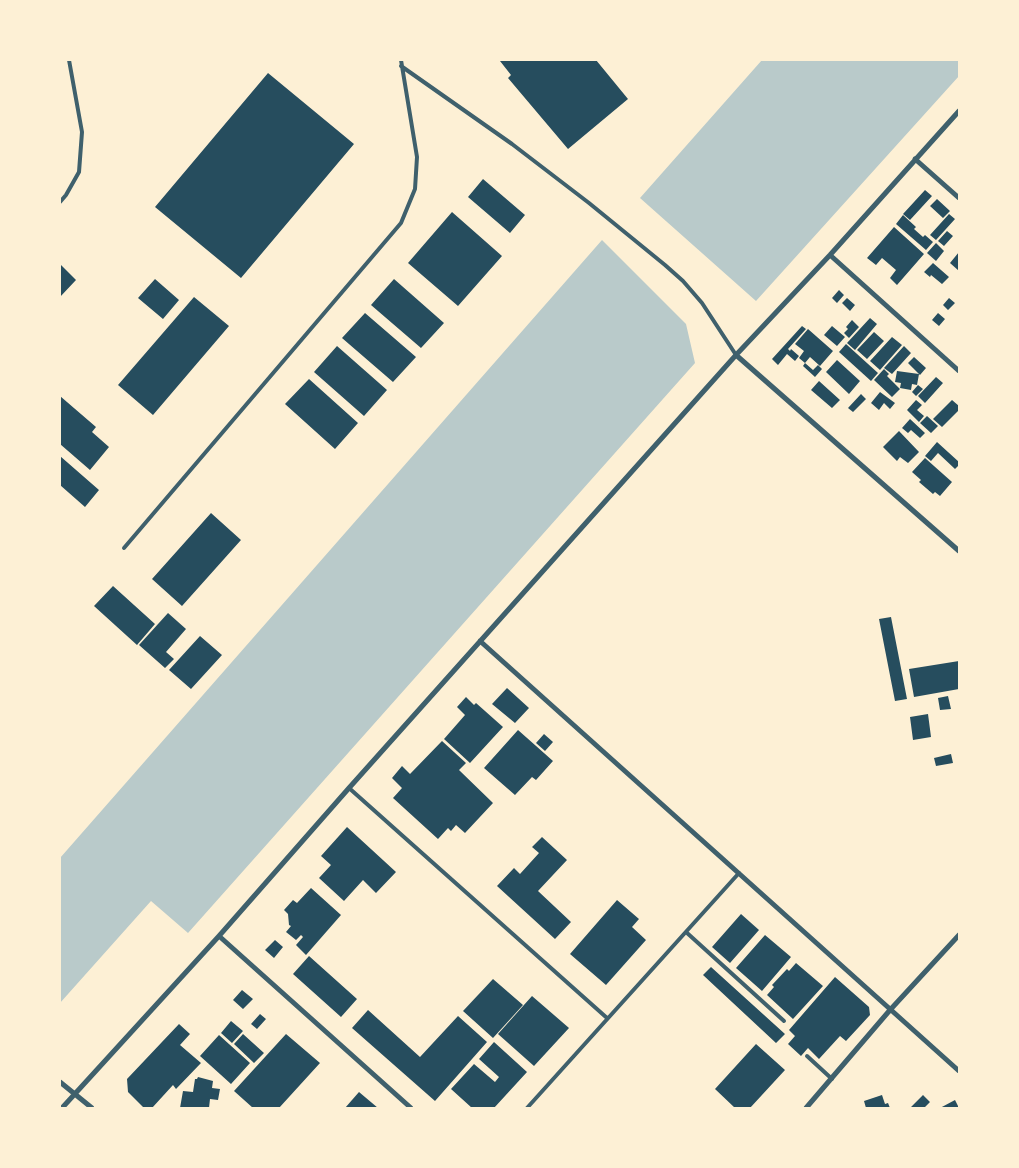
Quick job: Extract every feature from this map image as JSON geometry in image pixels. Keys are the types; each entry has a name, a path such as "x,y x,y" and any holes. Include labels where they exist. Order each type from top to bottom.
{"street":[{"path":"62,1108 219,936 736,355 959,111"},
{"path":"914,159 959,198"},
{"path":"830,254 959,372"},
{"path":"736,355 959,551"},
{"path":"480,641 959,1071"},
{"path":"806,1108 890,1010 959,935"},
{"path":"219,936 411,1108"},
{"path":"60,1082 92,1108"}],"lane":[{"path":"60,202 79,172 82,132 70,60"},
{"path":"124,548 401,223 415,189 417,157 401,60"},
{"path":"402,66 512,144 665,265 683,281 702,303 736,355"},
{"path":"349,788 607,1018"},
{"path":"527,1108 739,874"},
{"path":"686,932 784,1021"},
{"path":"807,1056 832,1079"}],"shaded area":[{"path":"762,60 959,60 959,76 756,301 640,198"},
{"path":"602,240 686,324 695,363 188,933 151,901 60,1003 60,858"}],"building":[{"path":"501,60 596,60 628,99 568,149 508,78 511,75"},
{"path":"268,73 354,144 241,278 155,207"},
{"path":"483,179 525,215 510,233 468,197"},
{"path":"925,190 932,196 910,220 903,214"},
{"path":"937,199 950,211 943,218 930,206"},
{"path":"452,212 502,256 458,306 408,263"},
{"path":"949,214 955,219 936,240 930,235"},
{"path":"903,215 916,227 914,229 923,237 925,235 933,242 926,250 896,224"},
{"path":"894,227 924,254 897,285 890,278 896,270 882,258 876,265 867,258"},
{"path":"947,231 953,236 944,246 938,241"},
{"path":"936,243 944,251 936,261 927,253"},
{"path":"959,252 959,271 950,263"},
{"path":"933,263 949,277 942,284 924,272"},
{"path":"60,264 76,280 60,297"},
{"path":"155,279 179,300 163,319 138,298"},
{"path":"394,279 444,323 421,348 371,305"},
{"path":"839,290 844,295 837,303 832,298"},
{"path":"194,297 229,326 153,415 118,385"},
{"path":"847,298 855,305 850,311 842,303"},
{"path":"949,298 955,303 948,310 943,305"},
{"path":"365,313 416,357 393,382 342,338"},
{"path":"938,313 945,319 939,326 932,320"},
{"path":"870,318 877,324 855,350 847,343"},
{"path":"852,320 859,327 849,338 844,333"},
{"path":"802,326 806,329 788,349 790,351 791,349 799,356 795,361 787,354 778,365 772,359"},
{"path":"832,326 845,337 837,346 824,335"},
{"path":"808,329 833,351 820,366 810,357 805,363 799,358 804,351 795,344"},
{"path":"874,332 884,341 867,359 857,350"},
{"path":"892,337 902,345 880,370 870,361"},
{"path":"846,344 878,373 871,381 839,352"},
{"path":"337,346 387,390 364,416 314,372"},
{"path":"904,346 911,353 892,374 884,368"},
{"path":"914,357 926,368 920,375 908,363"},
{"path":"837,360 860,381 849,394 826,372"},
{"path":"805,363 813,370 818,365 822,369 815,377 803,366"},
{"path":"884,369 889,374 887,376 900,389 892,397 874,380"},
{"path":"897,371 919,374 917,385 912,384 911,390 900,388 901,383 895,382"},
{"path":"936,377 943,383 925,403 918,396"},
{"path":"309,379 358,423 335,449 285,404"},
{"path":"819,381 840,400 832,408 811,390"},
{"path":"918,385 923,389 916,396 912,392"},
{"path":"880,392 895,403 890,409 884,403 879,410 871,403"},
{"path":"861,394 866,399 853,412 848,408"},
{"path":"60,396 96,427 92,432 109,447 90,470 60,444"},
{"path":"916,400 922,405 917,410 924,416 919,422 907,410"},
{"path":"952,400 959,406 959,410 942,427 933,419"},
{"path":"927,416 938,426 931,433 920,423"},
{"path":"910,419 925,433 920,438 911,430 908,433 902,428"},
{"path":"899,431 919,452 908,463 900,457 897,461 883,447"},
{"path":"937,442 959,462 955,469 938,453 931,461 925,456"},
{"path":"60,456 99,490 85,507 60,485"},
{"path":"925,458 952,482 940,496 935,492 933,494 919,482 921,480 912,472"},
{"path":"211,513 241,540 182,606 152,579"},
{"path":"113,586 155,624 137,645 94,606"},
{"path":"168,613 186,629 166,652 174,659 165,668 139,645"},
{"path":"891,617 907,699 895,701 879,619"},
{"path":"200,636 222,655 191,689 169,670"},
{"path":"959,661 959,689 914,697 909,669"},
{"path":"507,688 529,708 515,723 492,704"},
{"path":"948,696 951,709 940,710 938,698"},
{"path":"466,697 474,705 476,703 503,727 470,763 444,739 465,715 457,707"},
{"path":"928,714 931,737 913,740 910,717"},
{"path":"518,730 553,761 536,780 532,777 515,795 484,768"},
{"path":"544,734 553,742 545,751 536,743"},
{"path":"442,741 466,763 459,770 493,803 465,833 456,825 451,831 448,828 438,839 393,798 402,788 392,778 402,766 410,774"},
{"path":"951,754 953,763 936,766 934,758"},
{"path":"347,827 396,872 376,893 363,880 344,901 319,878 331,865 321,856"},
{"path":"542,837 567,860 538,891 571,922 555,939 497,886 514,868 520,874 539,853 532,847"},
{"path":"311,888 341,915 306,955 296,945 303,937 301,935 296,940 286,932 291,926 289,925 288,914 284,910 293,900 297,903"},
{"path":"617,900 639,919 632,927 646,940 606,985 570,954"},
{"path":"741,914 759,930 730,963 712,947"},
{"path":"765,935 791,957 762,991 736,968"},
{"path":"275,940 283,947 274,958 265,950"},
{"path":"309,956 357,999 341,1017 293,974"},
{"path":"796,963 823,986 793,1019 767,995 774,987 772,985 787,969 789,971"},
{"path":"711,967 785,1034 776,1043 703,975"},
{"path":"835,977 869,1007 870,1015 846,1041 840,1036 819,1059 808,1048 801,1056 788,1044 795,1036 789,1030"},
{"path":"493,979 523,1005 493,1038 463,1011"},
{"path":"242,990 253,999 243,1009 233,1000"},
{"path":"532,996 569,1028 534,1066 498,1034"},
{"path":"368,1010 420,1057 458,1016 487,1042 435,1101 352,1028"},
{"path":"260,1014 266,1019 257,1029 251,1024"},
{"path":"231,1021 243,1031 232,1043 221,1033"},
{"path":"179,1024 190,1034 180,1045 201,1063 176,1089 173,1085 152,1108 144,1108 128,1092 127,1079"},
{"path":"243,1034 264,1053 254,1063 234,1044"},
{"path":"286,1034 320,1063 279,1108 253,1108 234,1091"},
{"path":"219,1035 250,1063 231,1084 200,1056"},
{"path":"494,1042 527,1072 494,1108 472,1108 451,1089 474,1064 495,1082 499,1077 479,1059"},
{"path":"756,1044 785,1070 750,1108 735,1108 715,1089"},
{"path":"198,1077 213,1081 212,1088 220,1089 218,1100 210,1099 209,1108 180,1108 183,1091 193,1092 195,1079"},
{"path":"359,1092 378,1108 345,1108"},
{"path":"882,1095 885,1104 888,1103 890,1108 866,1108 864,1101"},
{"path":"923,1095 930,1102 924,1108 910,1108"},
{"path":"955,1100 959,1108 940,1108"}]}
